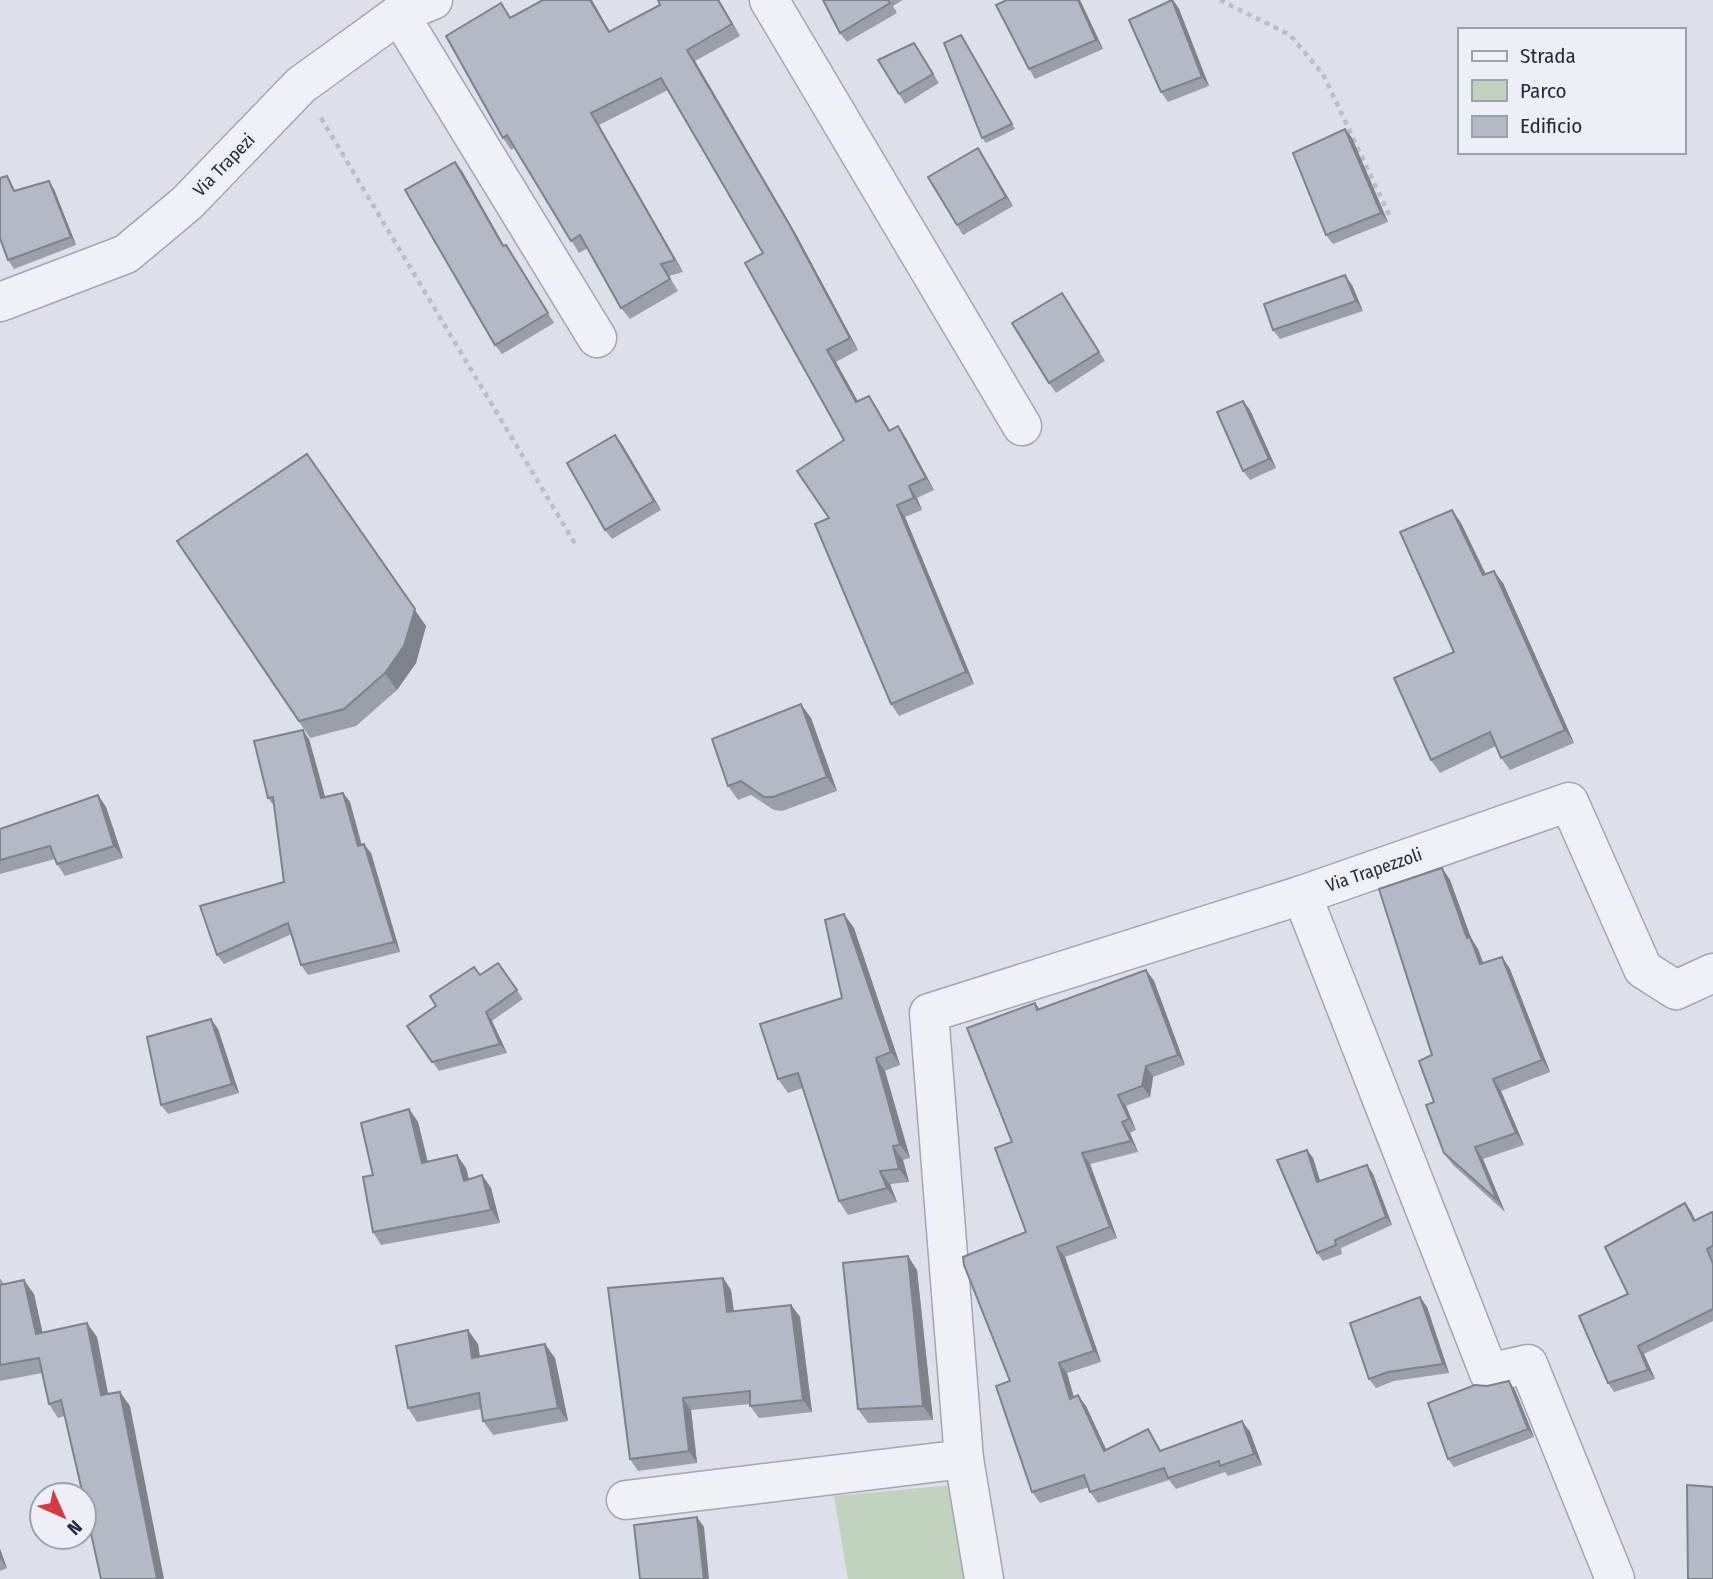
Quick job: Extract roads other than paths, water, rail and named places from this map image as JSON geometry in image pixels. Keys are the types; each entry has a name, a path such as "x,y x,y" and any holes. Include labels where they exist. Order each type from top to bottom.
{"street":[{"path":"769,0 1022,426"},
{"path":"416,7 597,338"},
{"name":"Via Trapezi","path":"0,302 127,254 187,204 301,85 416,7"},
{"name":"Via Trapezzoli","path":"964,1459 929,1013 1303,895 1569,802 1643,969 1676,990 1713,973"},
{"path":"1303,895 1489,1373 1528,1364 1615,1579"},
{"path":"626,1500 964,1459 984,1579"}]}
